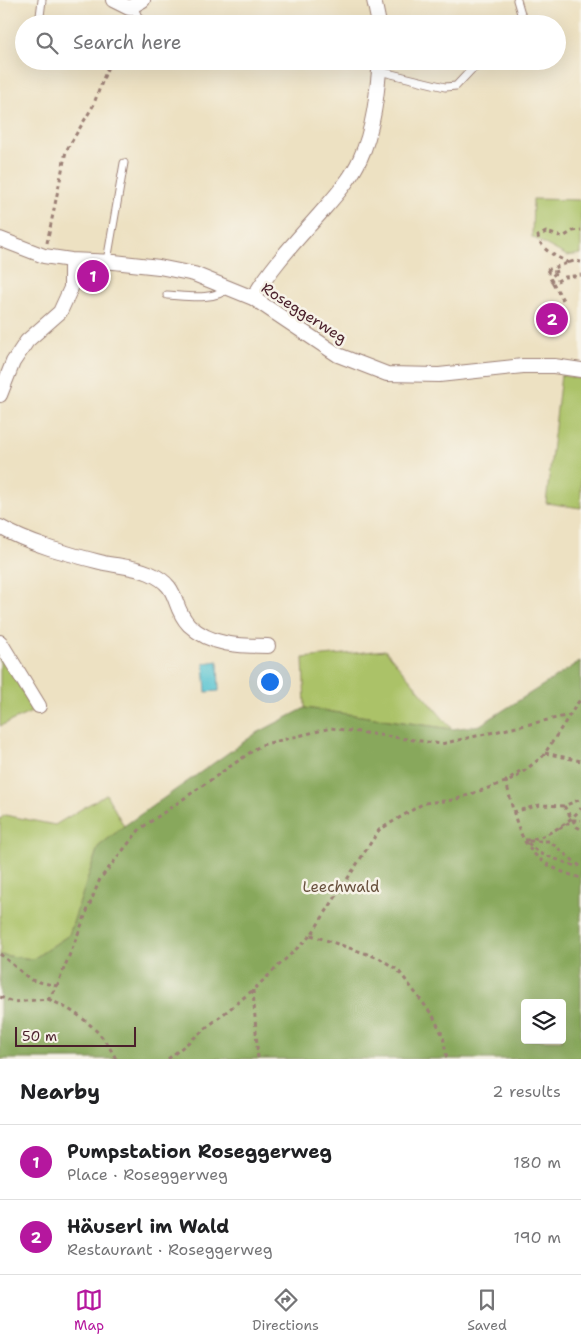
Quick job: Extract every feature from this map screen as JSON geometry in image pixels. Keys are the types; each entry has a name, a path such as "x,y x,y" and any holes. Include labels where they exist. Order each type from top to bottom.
{"street":[{"path":"113,0 129,8 138,3"},
{"path":"374,0 377,15"},
{"path":"253,298 264,280 345,184 360,159 368,134 379,70"},
{"name":"Roseggerweg","path":"0,239 44,256 159,267 194,274 253,298 338,355 387,374 439,375 554,366 581,370"},
{"path":"0,395 13,362 27,340 60,312 71,288 71,260"},
{"path":"0,527 16,536 56,550 148,572 168,584 189,624 209,638 233,646 268,646"},
{"path":"0,642 39,706"}],"lane":[{"path":"40,15 42,0"},
{"path":"517,0 521,15"},
{"path":"392,70 445,87 456,86 471,70"},
{"path":"107,261 124,163"},
{"path":"167,295 212,296 223,293 229,288"}],"path":[{"path":"47,241 66,151 93,106 107,70"},
{"path":"569,263 548,251 540,244 538,236 546,232 563,237 581,229"},
{"path":"563,300 550,278 558,271 549,273 547,270 569,263 581,262"},
{"path":"553,282 565,277 581,275"},
{"path":"168,1059 253,990 311,934 379,830 424,803 454,800 514,778 545,753 581,698"},
{"path":"48,999 57,986 100,879 140,829 261,745 331,728 441,744 570,715"},
{"path":"506,781 545,753 581,761"},
{"path":"506,781 519,831 534,856 558,872 581,878"},
{"path":"513,812 540,805 564,806 581,799"},
{"path":"564,806 581,829"},
{"path":"526,841 548,833 572,818 581,808"},
{"path":"572,818 581,820"},
{"path":"526,841 549,841 581,868"},
{"path":"526,841 539,853 581,868"},
{"path":"311,934 379,958 398,970 432,1016 443,1036 446,1059"},
{"path":"0,954 31,980 57,986"},
{"path":"253,990 258,1059"},
{"path":"0,997 13,1002 48,999 68,1007 92,1025 107,1041 116,1059"}],"green space":[{"path":"533,199 581,200 581,254 567,256 532,237"},
{"path":"561,375 581,379 581,508 546,503"},
{"path":"385,650 452,729 305,708 303,658"},
{"path":"0,653 34,711 0,726"},
{"name":"Leechwald","path":"581,661 581,1059 0,1059 0,955 33,959 69,935 98,847 124,826 255,734 305,708 452,729 480,725"},
{"path":"106,794 124,826 98,847 69,935 33,959 0,955 0,819 5,815 55,825"}],"water":[{"path":"218,661 219,691 206,692 204,663"}],"place":[{"name":"Pumpstation Roseggerweg","path":"93,276"},
{"name":"Häuserl im Wald","path":"552,319"}]}
